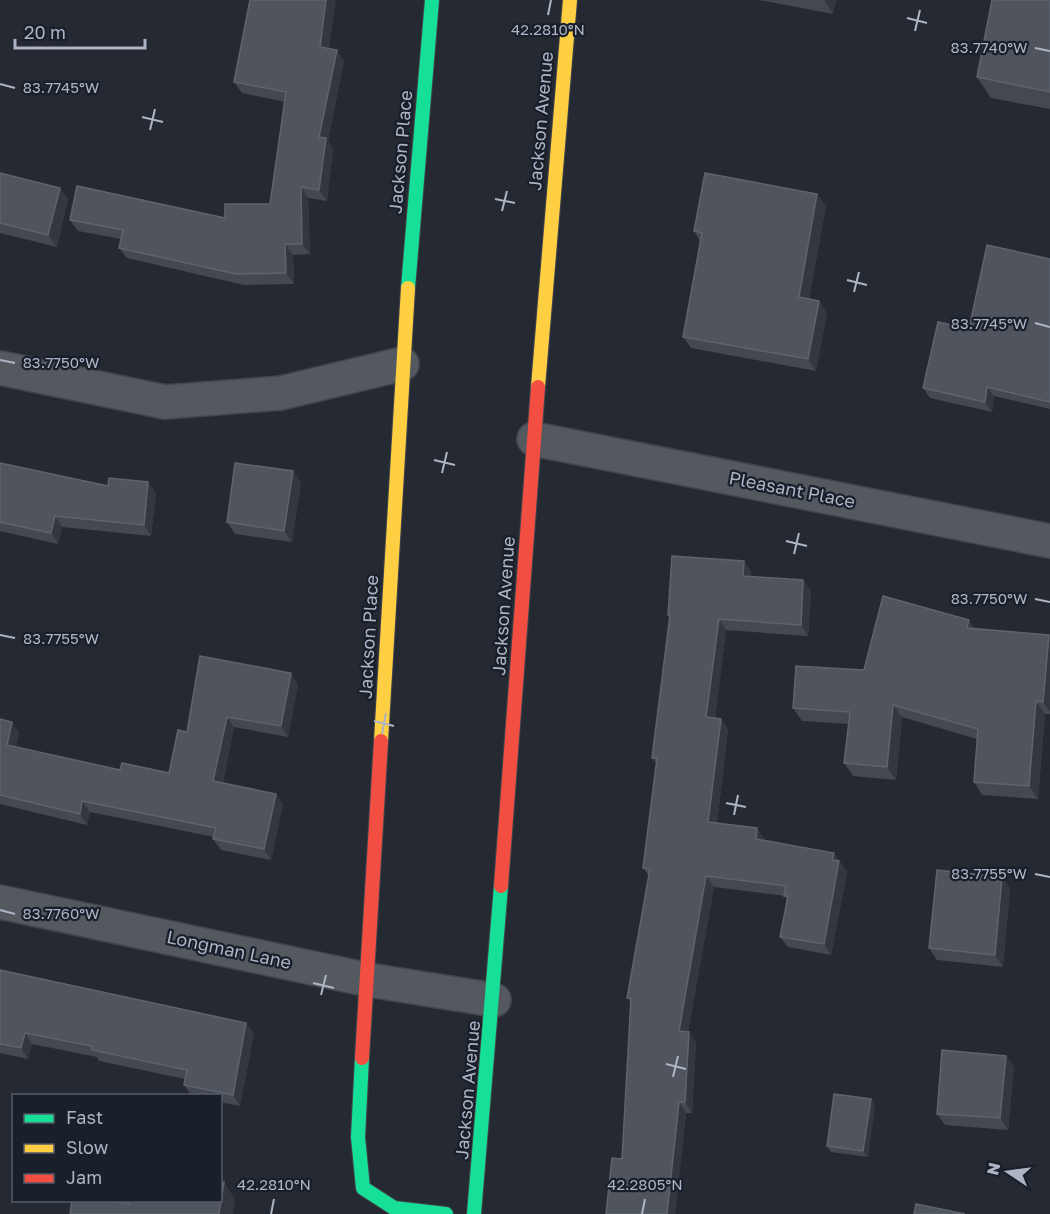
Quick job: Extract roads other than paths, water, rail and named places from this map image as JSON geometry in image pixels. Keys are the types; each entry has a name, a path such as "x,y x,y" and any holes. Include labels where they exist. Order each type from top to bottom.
{"street":[{"name":"Jackson Place","path":"432,0 402,364 369,980 358,1137 363,1188 394,1208 446,1214"},
{"name":"Jackson Avenue","path":"474,1214 494,1000 534,439 570,0"},
{"path":"0,368 165,402 281,393 402,364"},
{"name":"Pleasant Place","path":"534,439 1050,542"},
{"name":"Longman Lane","path":"0,902 369,980 494,1000"}]}
